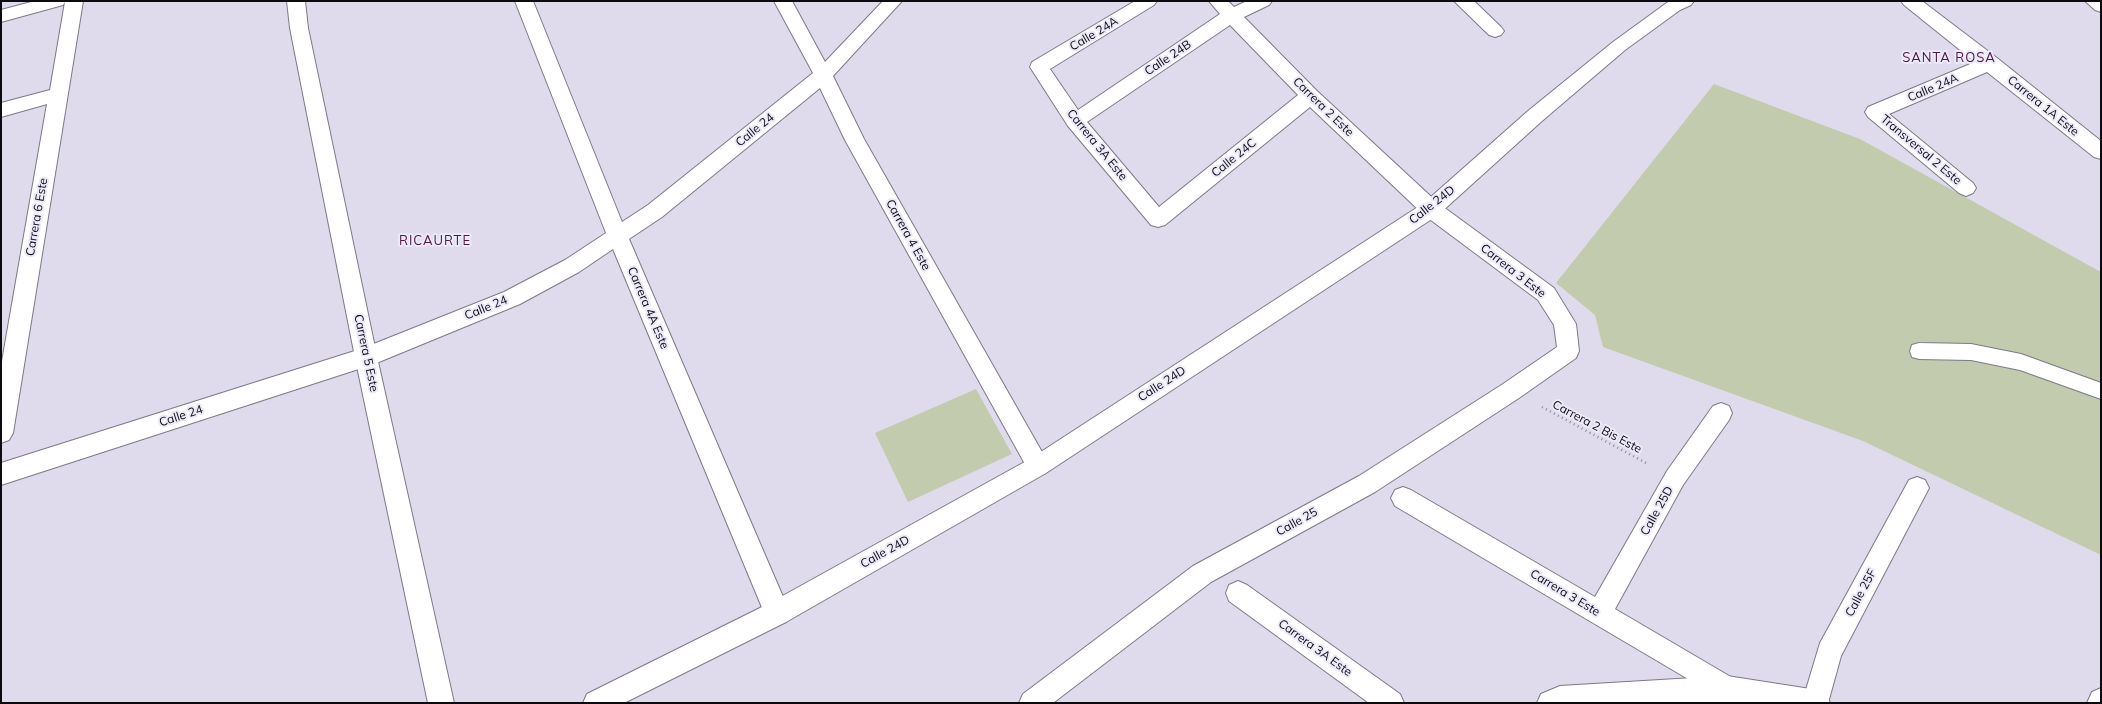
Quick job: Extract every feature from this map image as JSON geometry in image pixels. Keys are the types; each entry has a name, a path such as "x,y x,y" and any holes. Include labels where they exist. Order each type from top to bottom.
{"street":[{"path":"1,16 57,1"},
{"name":"Carrera 6 Este","path":"1,433 74,1"},
{"name":"Carrera 5 Este","path":"296,1 301,36 366,357 441,703"},
{"name":"Carrera 4A Este","path":"524,1 618,237 776,613"},
{"name":"Carrera 4 Este","path":"784,1 823,75 854,140 1038,466"},
{"name":"Calle 24","path":"1,474 366,357 512,298 572,266 618,237 655,211 823,75 893,1"},
{"name":"Calle 24A","path":"1040,67 1148,1"},
{"name":"Carrera 2 Este","path":"1218,1 1310,96 1431,209"},
{"name":"Calle 24B","path":"1076,121 1232,15 1263,1"},
{"path":"1463,1 1495,32"},
{"name":"Carrera 1A Este","path":"1910,1 2101,152"},
{"path":"2094,1 2101,6"},
{"name":"Calle 24D","path":"596,703 776,613 1038,466 1431,209 1535,116 1619,46 1675,3"},
{"name":"Calle 24A","path":"1876,112 1990,63"},
{"name":"Carrera 3A Este","path":"1040,67 1076,121 1158,219"},
{"path":"1,110 58,94"},
{"name":"Calle 24C","path":"1158,219 1310,96"},
{"name":"Transversal 2 Este","path":"1876,112 1966,188"},
{"name":"Carrera 3 Este","path":"1431,209 1546,294 1565,324 1568,351"},
{"name":"Calle 25","path":"1032,703 1202,574 1367,484 1511,391 1568,351"},
{"name":"Calle 25D","path":"1600,614 1675,478 1721,413"},
{"name":"Calle 25F","path":"1816,702 1829,652 1917,488"},
{"name":"Carrera 3 Este","path":"1404,498 1727,689"},
{"name":"Carrera 3A Este","path":"1238,593 1391,703"},
{"name":"Carrera 3 Este","path":"1555,701 1727,689 1816,702"}],"lane":[{"path":"1919,351 1971,352 2021,362 2101,391"}],"path":[{"name":"Carrera 2 Bis Este","path":"1511,391 1675,478"}],"green space":[{"path":"1714,84 1860,139 2099,271 2101,270 2101,555 1863,441 1603,347 1595,315 1556,283"},
{"path":"976,389 1012,454 908,502 875,433"}],"district":[{"name":"SANTA ROSA","path":"1949,58"},
{"name":"RICAURTE","path":"435,241"}]}
